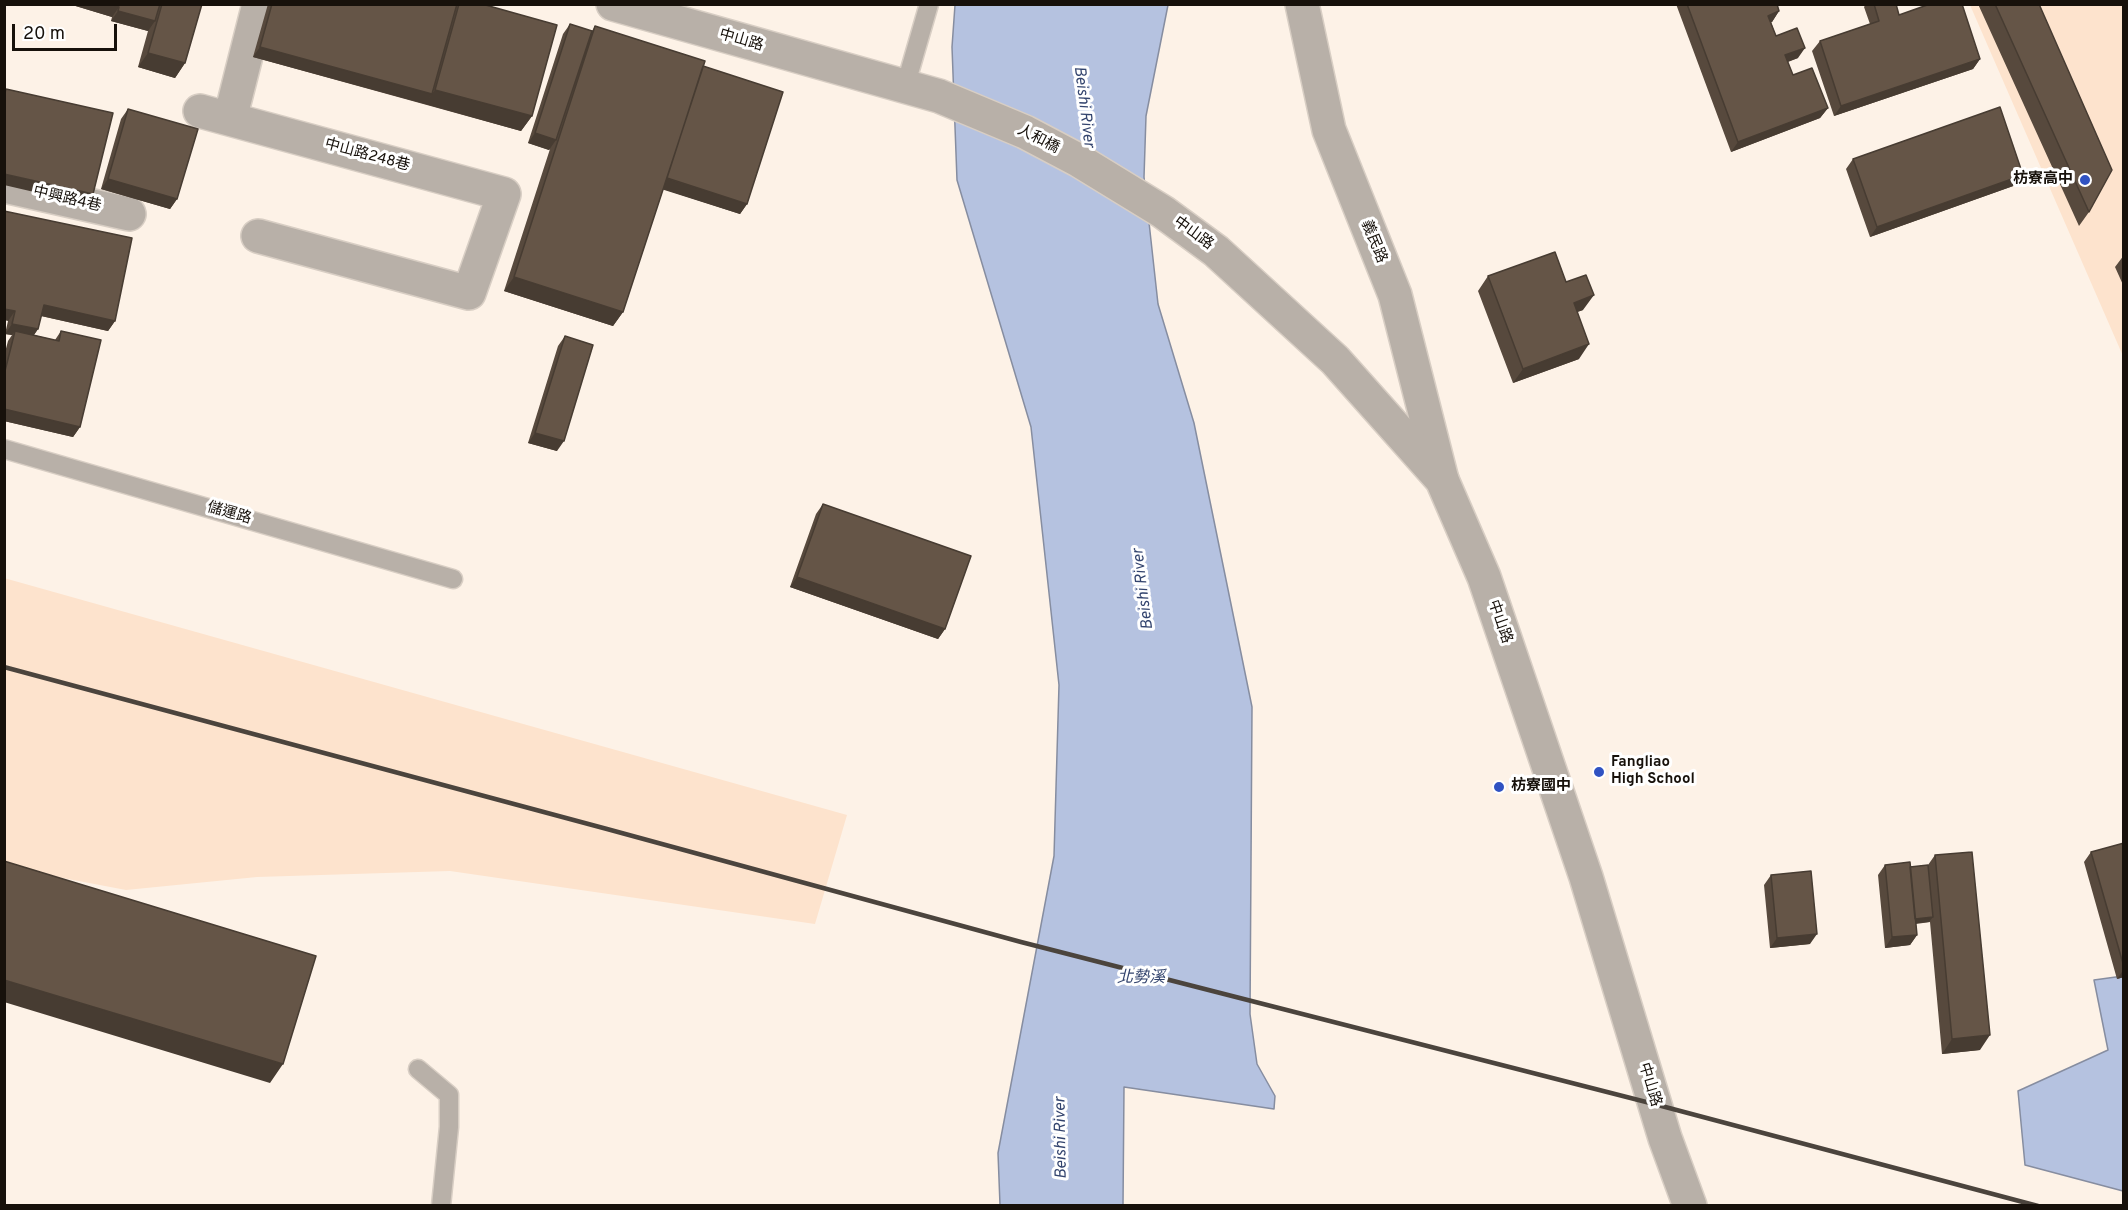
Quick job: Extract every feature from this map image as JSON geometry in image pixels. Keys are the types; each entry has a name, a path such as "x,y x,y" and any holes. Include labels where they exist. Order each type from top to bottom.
{"street":[{"name":"中山路248巷","path":"258,236 469,293 504,194 215,115 259,4"},
{"name":"中山路","path":"613,4 939,96"},
{"name":"義民路","path":"1302,4 1329,130 1395,295 1442,480"},
{"name":"人和橋","path":"939,96 1025,132 1078,160 1163,212"},
{"name":"中興路4巷","path":"4,186 129,214"},
{"name":"中山路","path":"1163,212 1216,251 1335,360 1442,480 1484,577 1586,877 1665,1138 1690,1206"}],"lane":[{"path":"905,87 929,4"},
{"name":"儲運路","path":"4,449 453,579"},
{"path":"418,1069 449,1095 449,1127 441,1206"}],"shaded area":[{"name":"枋寮高中","path":"1970,5 2123,5 2123,356"},
{"path":"4,578 847,815 815,924 450,871 257,877 126,890 5,867"}],"water":[{"name":"北勢溪","path":"955,5 1168,5 1146,116 1144,177 1158,304 1194,423 1252,707 1250,1014 1257,1064 1275,1096 1274,1109 1124,1087 1123,1205 1000,1205 998,1153 1054,856 1059,685 1031,427 957,180 952,47"},
{"path":"2123,976 2123,1191 2025,1165 2018,1091 2108,1050 2094,980"}],"building":[{"path":"111,4 160,4 155,21 118,11 119,7"},
{"path":"162,4 202,4 185,63 148,53"},
{"path":"272,4 457,4 432,94 260,47"},
{"path":"459,4 482,4 557,25 532,116 435,90"},
{"path":"1687,4 1777,4 1779,11 1768,16 1776,36 1797,28 1805,48 1785,55 1793,75 1812,68 1828,108 1738,142"},
{"path":"1874,4 1896,4 1899,15 1930,4 1962,4 1980,59 1841,106 1820,41 1879,21"},
{"path":"1995,4 2039,4 2112,170 2089,212"},
{"path":"570,24 592,31 556,140 535,133"},
{"path":"595,26 705,61 623,312 514,277"},
{"path":"703,66 783,92 747,204 667,178"},
{"path":"6,89 113,113 93,194 4,174 4,96"},
{"path":"2000,107 2023,175 1877,227 1853,159"},
{"path":"128,109 198,129 177,199 108,179"},
{"path":"4,211 132,238 115,321 44,305 38,329 12,324 15,311 4,309"},
{"path":"1555,252 1566,282 1586,275 1594,295 1574,303 1589,344 1523,369 1488,276"},
{"path":"15,331 59,341 61,331 101,340 80,427 4,409 4,375"},
{"path":"565,336 593,345 564,441 535,433"},
{"path":"823,504 971,556 945,629 797,577"},
{"path":"2124,843 2124,967 2091,852"},
{"path":"1972,852 1990,1035 1952,1039 1935,855"},
{"path":"4,861 316,956 283,1064 4,980"},
{"path":"1910,862 1917,935 1892,937 1885,865"},
{"path":"1928,865 1933,917 1915,919 1910,867"},
{"path":"1811,871 1817,934 1777,938 1771,875"}],"railway":[{"path":"4,667 1021,942 1654,1104 2038,1206"}],"place":[{"name":"枋寮高中","path":"2085,180"},
{"name":"Fangliao High School","path":"1599,772"},
{"name":"枋寮國中","path":"1499,787"}],"water label":[{"name":"Beishi River","path":"1083,107"},
{"name":"Beishi River","path":"1144,589"},
{"name":"Beishi River","path":"1062,1138"}]}
